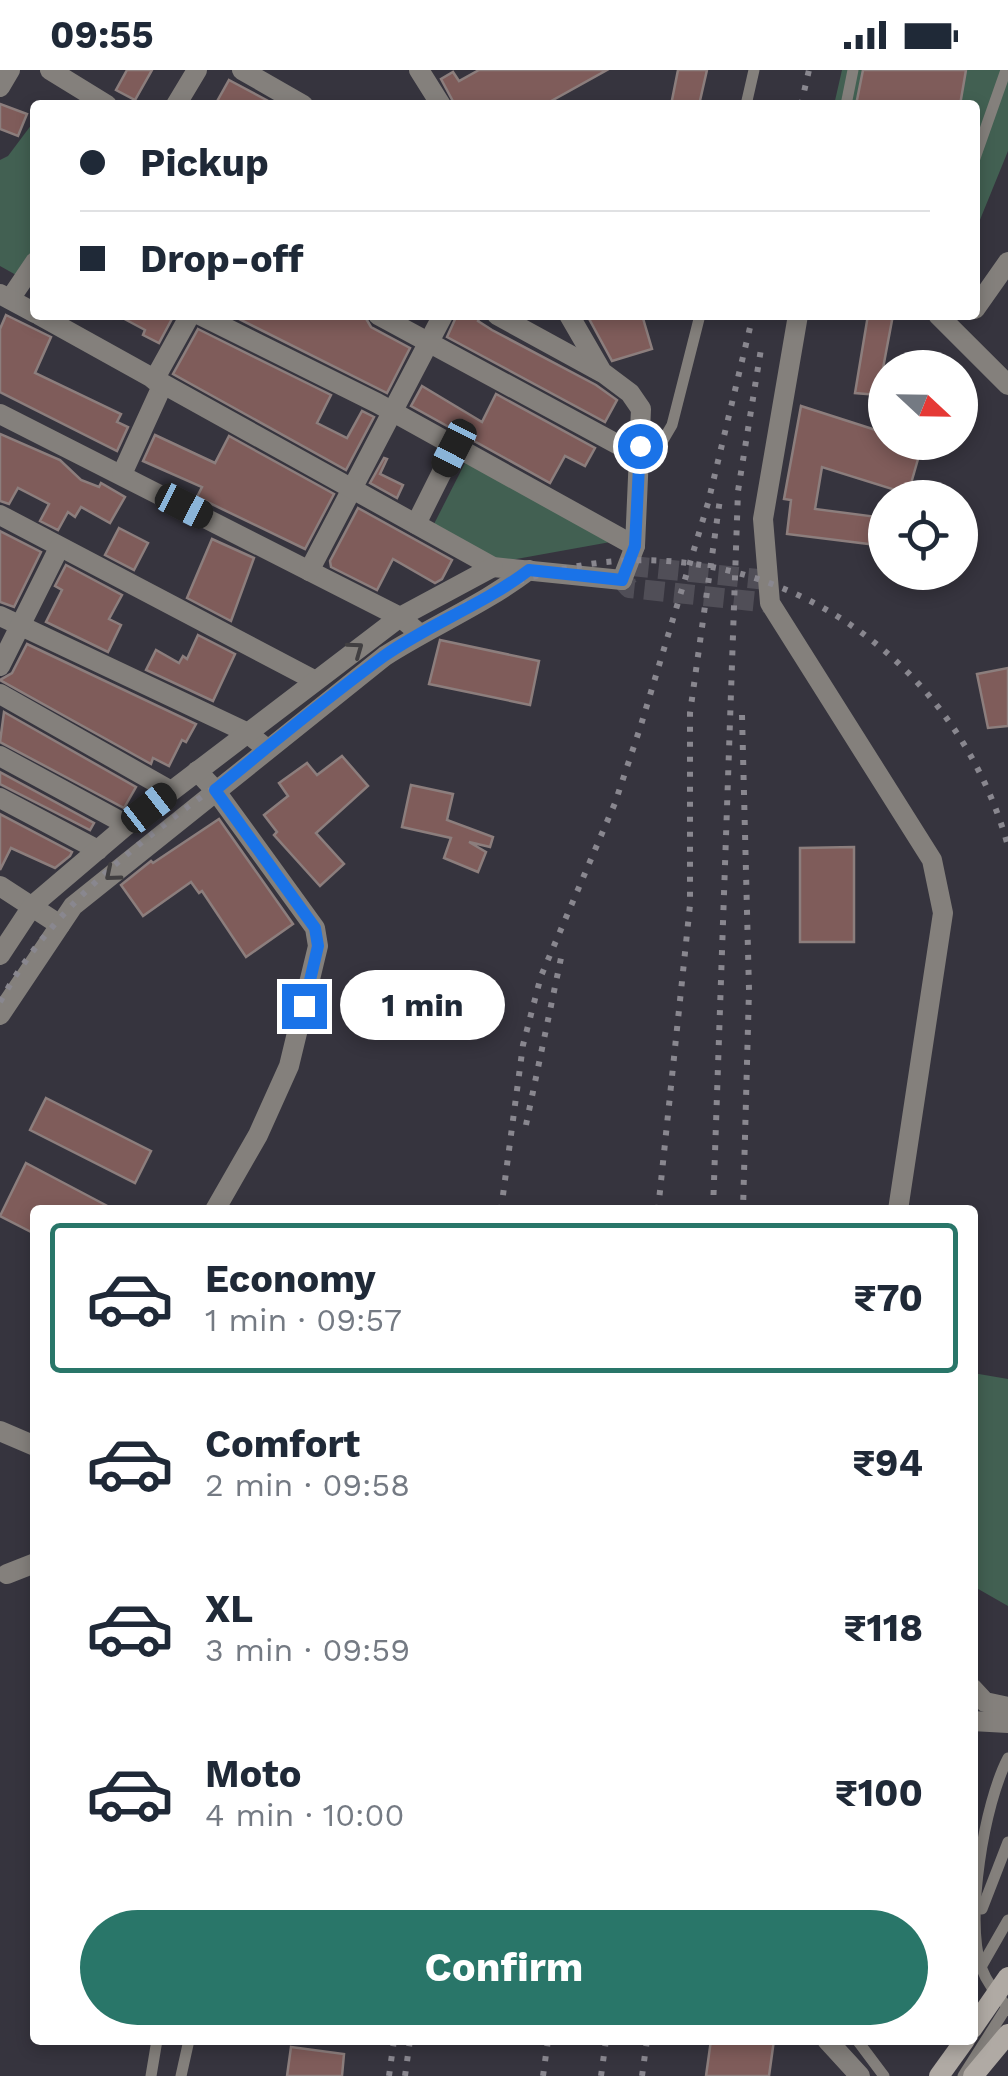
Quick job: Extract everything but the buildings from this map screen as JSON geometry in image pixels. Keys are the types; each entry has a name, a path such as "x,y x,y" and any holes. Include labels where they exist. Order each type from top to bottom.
{"main road":[{"path":"978,2023 1005,1996"},
{"path":"973,2076 1008,2034"},
{"path":"939,2076 961,2045"}],"street":[{"path":"0,87 10,70"},
{"path":"50,70 100,100"},
{"path":"179,100 196,70"},
{"path":"242,70 294,100"},
{"path":"424,72 438,100"},
{"path":"980,302 1008,262"},
{"path":"30,268 5,296 30,310"},
{"path":"48,320 494,567 622,580 635,546 642,409 630,393 602,372 506,320"},
{"path":"122,474 188,320"},
{"path":"210,320 392,412 635,546"},
{"path":"387,320 639,456"},
{"path":"310,571 440,320"},
{"path":"571,320 602,372"},
{"path":"797,320 763,519 770,604 932,860 942,913 899,1205"},
{"path":"942,320 1008,386"},
{"path":"956,337 968,320"},
{"path":"0,414 400,617 420,634"},
{"path":"416,524 454,448"},
{"path":"0,514 314,680"},
{"path":"0,666 59,548"},
{"path":"0,955 33,905 127,825 400,617 494,567"},
{"path":"0,1015 73,906 384,656 496,595 529,570"},
{"path":"0,616 246,732 267,749"},
{"path":"0,694 171,791"},
{"path":"0,756 127,825"},
{"path":"197,771 315,928 318,946 289,1066 258,1135 218,1205"},
{"path":"0,798 98,850"},
{"path":"0,886 60,924"},
{"path":"0,1432 30,1444"},
{"path":"6,1574 30,1564"},
{"path":"978,1694 985,1702 1008,1707"},
{"path":"978,1721 1008,1722"},
{"path":"832,2045 860,2076"}],"lane":[{"path":"747,100 754,70"},
{"path":"847,100 853,70"},
{"path":"980,144 1006,70"},
{"path":"639,456 662,442 672,425 699,320"},
{"path":"978,1903 985,1817 1008,1758"},
{"path":"978,1922 1008,1842"},
{"path":"981,1967 1008,1920"},
{"path":"963,2076 1005,1996 981,1967 978,1943"},
{"path":"150,2076 157,2045"},
{"path":"181,2076 187,2045"},
{"path":"861,2045 884,2076"}],"green space":[{"path":"842,70 1008,70 1008,151 980,220 980,100 835,100"},
{"path":"30,127 30,270 25,280 0,266 0,160 8,156"},
{"path":"468,457 616,541 500,562 433,526"},
{"path":"978,1374 1008,1379 1008,1606 978,1589"}],"tunnel":[{"path":"768,580 632,566 622,580 629,588 770,603"}],"railway":[{"path":"802,100 809,70"},
{"path":"502,1205 523,1045 541,976 615,803 641,725 708,503 752,320"},
{"path":"713,1205 738,491 761,349"},
{"path":"659,1205 690,905 690,713 720,499"},
{"path":"0,1002 50,930 110,869 370,667 468,603 502,588 583,565 663,561 740,574 813,602 878,645 933,701 978,768 1008,846"},
{"path":"742,715 749,990 743,1205"},
{"path":"526,1125 561,958"},
{"path":"389,2076 393,2045"},
{"path":"405,2076 409,2045"},
{"path":"543,2076 547,2045"},
{"path":"601,2076 605,2045"},
{"path":"642,2076 646,2045"}],"route":[{"path":"304,1006 318,946 315,928 215,790 384,656 439,622 496,595 529,570 622,580 635,546 640,446"}]}
